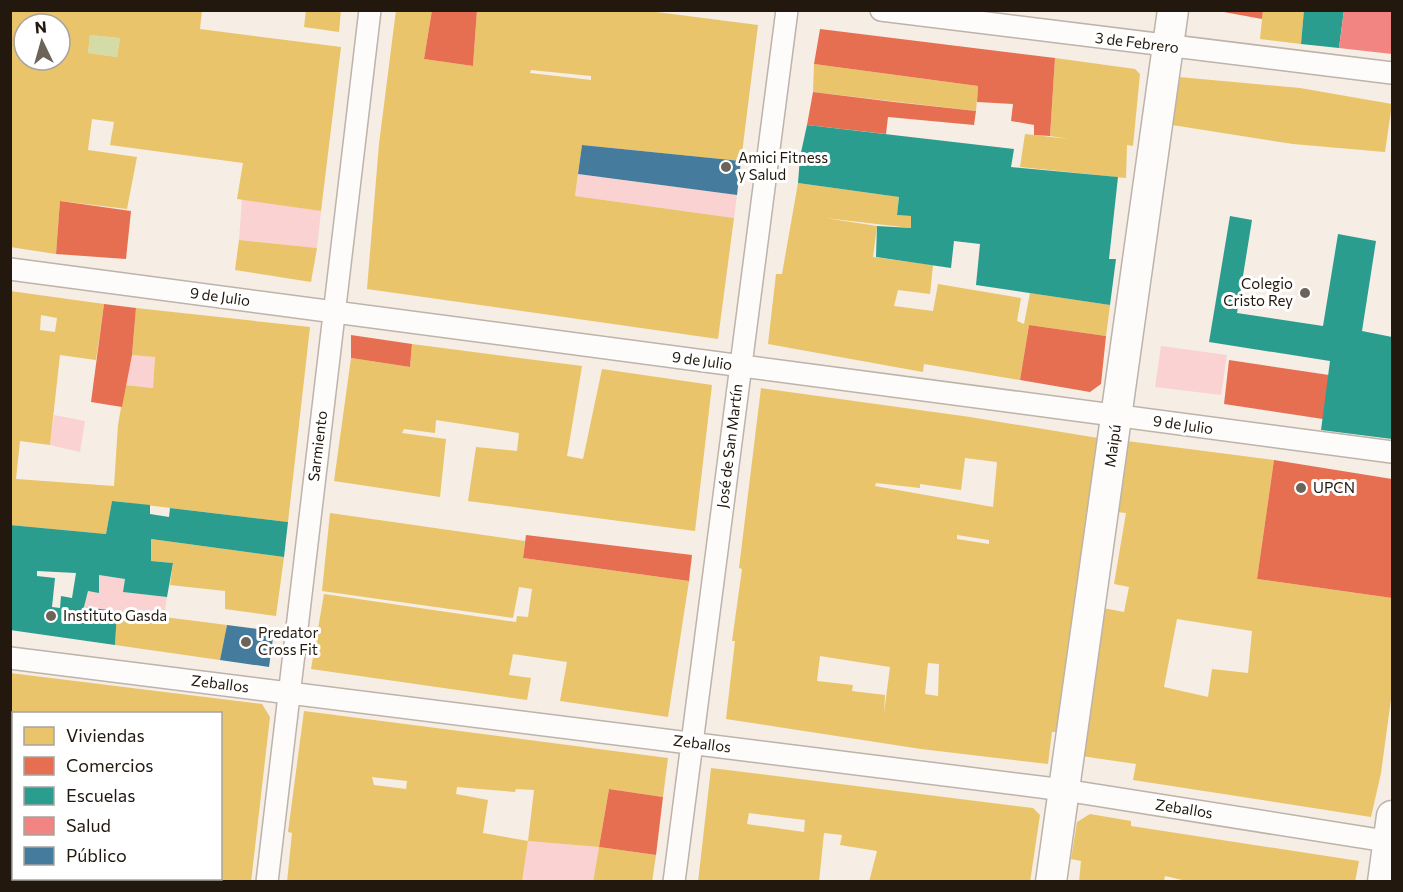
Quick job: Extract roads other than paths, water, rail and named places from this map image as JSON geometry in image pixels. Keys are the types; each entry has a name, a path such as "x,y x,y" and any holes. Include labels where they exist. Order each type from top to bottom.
{"main road":[{"name":"Maipú","path":"1051,882 1173,10"},
{"path":"1383,882 1391,833"}],"street":[{"name":"Sarmiento","path":"267,882 370,10"},
{"name":"José de San Martín","path":"674,882 787,10"},
{"name":"3 de Febrero","path":"881,10 1392,73"},
{"name":"9 de Julio","path":"10,269 1392,452"},
{"name":"Zeballos","path":"10,658 1391,833"}],"place":[{"name":"Amici Fitness y Salud","path":"726,167"},
{"name":"Colegio Cristo Rey","path":"1305,293"},
{"name":"UPCN","path":"1301,488"},
{"name":"Instituto Gasda","path":"51,616"},
{"name":"Predator Cross Fit","path":"246,642"}]}
